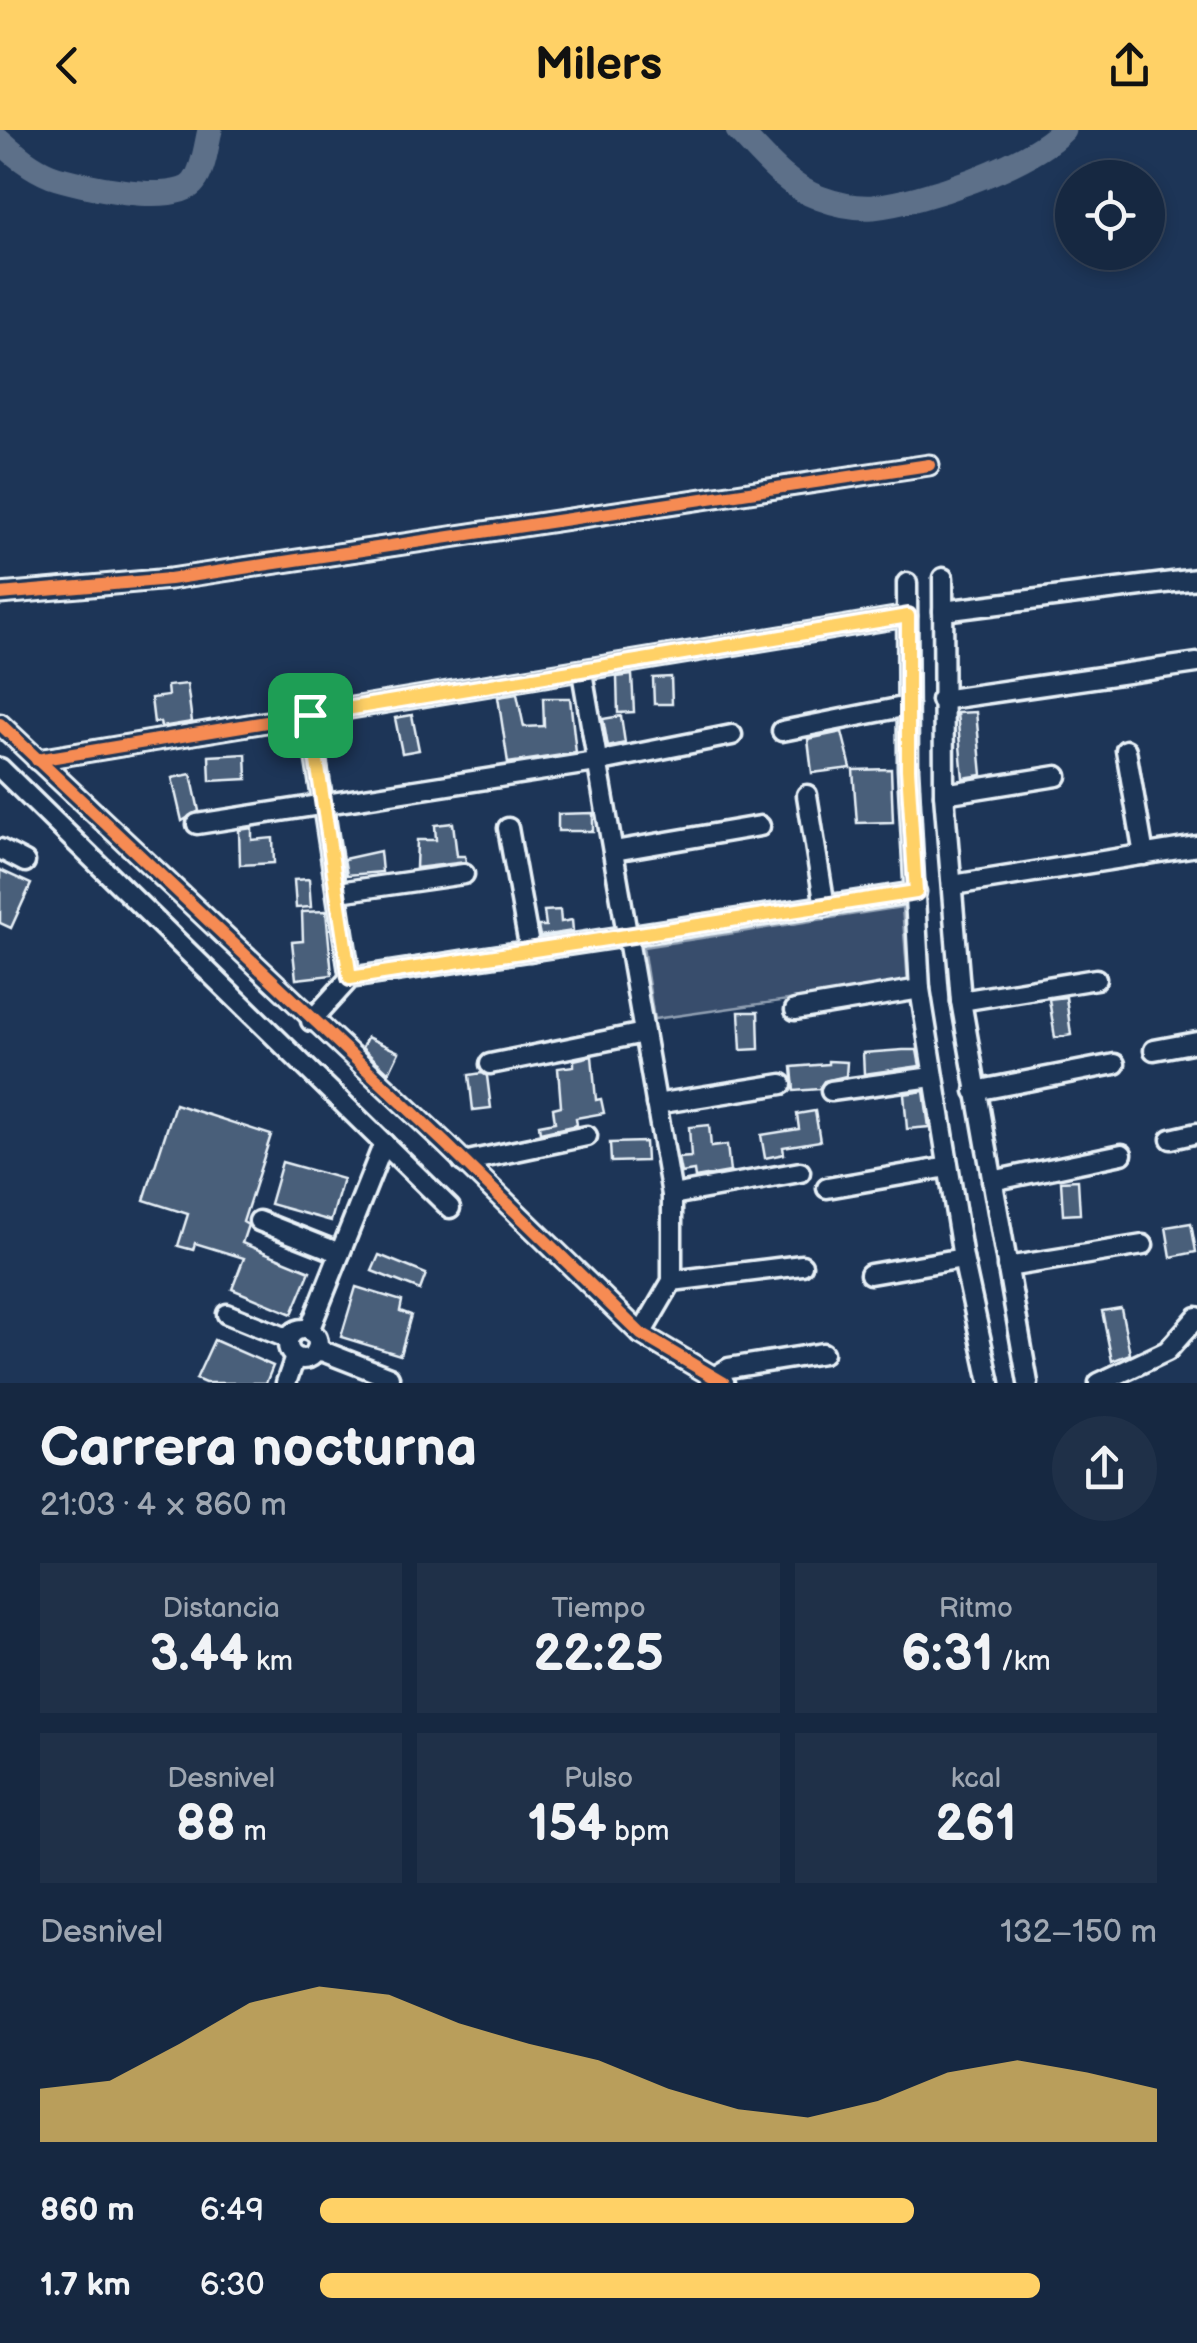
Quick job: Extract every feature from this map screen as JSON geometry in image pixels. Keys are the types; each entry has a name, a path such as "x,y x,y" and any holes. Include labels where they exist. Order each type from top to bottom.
{"street":[{"path":"0,594 170,579 928,466"},
{"path":"943,578 944,794 962,1001 1028,1383"},
{"path":"943,610 1197,579"},
{"path":"907,584 920,989 963,1258 990,1383"},
{"path":"37,760 908,616"},
{"path":"941,700 1197,663"},
{"path":"582,672 672,1195 672,1281 642,1334"},
{"path":"782,731 908,706"},
{"path":"310,715 350,978"},
{"path":"0,724 642,1334 718,1381 729,1368 823,1352"},
{"path":"198,824 596,762 732,734"},
{"path":"1126,750 1144,855"},
{"path":"0,768 450,1208"},
{"path":"944,794 1057,776"},
{"path":"807,795 825,907"},
{"path":"614,851 760,826"},
{"path":"508,828 530,951"},
{"path":"953,885 1197,846"},
{"path":"0,849 25,862"},
{"path":"339,892 464,874"},
{"path":"311,1021 350,978 916,892"},
{"path":"962,1001 1096,979"},
{"path":"795,1010 920,989"},
{"path":"490,1064 644,1033"},
{"path":"1154,1050 1197,1042"},
{"path":"975,1091 1115,1064"},
{"path":"830,1091 932,1077"},
{"path":"656,1104 782,1084"},
{"path":"1171,1138 1197,1133"},
{"path":"463,1162 587,1136"},
{"path":"309,1331 384,1143"},
{"path":"992,1181 1122,1154"},
{"path":"827,1188 948,1168"},
{"path":"672,1195 800,1172"},
{"path":"259,1220 340,1252"},
{"path":"1007,1267 1143,1244"},
{"path":"870,1274 963,1258"},
{"path":"672,1281 802,1265"},
{"path":"227,1314 310,1357 316,1349 316,1339 309,1331"},
{"path":"1099,1383 1167,1351 1197,1316"},
{"path":"286,1383 295,1332 309,1331"},
{"path":"316,1349 389,1377"}],"shaded area":[{"path":"902,907 908,983 654,1019 643,947"}],"building":[{"path":"632,675 634,712 618,713 617,677"},
{"path":"671,677 672,704 654,704 653,678"},
{"path":"187,684 192,722 161,727 160,722 154,723 151,698 168,696 167,686"},
{"path":"517,694 524,727 544,726 543,698 570,698 576,753 508,763 498,697"},
{"path":"976,712 982,775 963,778 957,713"},
{"path":"412,715 419,750 402,753 395,718"},
{"path":"621,716 625,743 608,747 603,719"},
{"path":"842,732 851,768 812,773 808,739"},
{"path":"246,754 247,779 210,781 209,756"},
{"path":"891,769 893,822 857,823 853,770"},
{"path":"191,774 199,811 182,821 172,778"},
{"path":"593,813 593,831 558,831 558,814"},
{"path":"453,823 457,856 465,856 466,862 416,868 417,840 436,840 435,825"},
{"path":"252,828 252,840 273,838 274,863 240,865 239,830"},
{"path":"380,851 382,872 347,875 344,859"},
{"path":"0,870 31,884 11,928 0,923"},
{"path":"309,879 311,907 296,908 294,880"},
{"path":"560,910 561,922 572,920 573,931 540,936 538,926 546,926 544,911"},
{"path":"326,911 332,975 296,979 292,942 303,941 302,912"},
{"path":"1066,997 1071,1035 1055,1038 1049,999"},
{"path":"739,1012 758,1012 759,1049 741,1050"},
{"path":"367,1037 399,1052 389,1073 362,1048"},
{"path":"917,1050 920,1066 864,1074 863,1053"},
{"path":"592,1056 596,1100 601,1099 604,1113 576,1118 577,1125 540,1133 539,1125 555,1122 553,1108 561,1106 558,1068 574,1066 574,1060"},
{"path":"847,1062 846,1076 824,1081 819,1089 794,1091 792,1067"},
{"path":"469,1075 487,1076 491,1108 473,1110"},
{"path":"924,1091 929,1127 907,1129 904,1094"},
{"path":"175,1104 271,1135 243,1222 248,1225 242,1243 310,1271 292,1314 232,1289 244,1258 195,1243 193,1250 178,1246 188,1214 144,1200"},
{"path":"815,1111 820,1141 783,1147 784,1154 765,1158 761,1135 799,1129 797,1114"},
{"path":"709,1125 711,1147 727,1145 730,1172 695,1178 694,1171 681,1173 678,1158 691,1157 689,1127"},
{"path":"645,1142 646,1161 611,1162 610,1143"},
{"path":"282,1162 343,1179 331,1221 270,1204"},
{"path":"1078,1180 1080,1214 1063,1215 1061,1181"},
{"path":"1191,1223 1196,1252 1171,1257 1166,1227"},
{"path":"379,1255 426,1274 420,1290 372,1271"},
{"path":"356,1287 402,1301 400,1311 411,1315 400,1355 341,1337"},
{"path":"1121,1308 1130,1354 1112,1361 1102,1311"},
{"path":"214,1340 273,1366 266,1383 205,1383 196,1379"}],"waterway":[{"path":"0,141 51,176 126,192 168,193 194,182 210,130"},
{"path":"738,130 796,186 826,200 866,207 918,198 973,180 1025,157 1063,130"}],"cycle path":[{"path":"0,594 170,579 929,465"},
{"path":"37,760 907,616"},
{"path":"0,724 446,1144 641,1334 724,1383"}],"route":[{"path":"908,616 908,769 916,892 350,978 310,715 908,616"}]}
